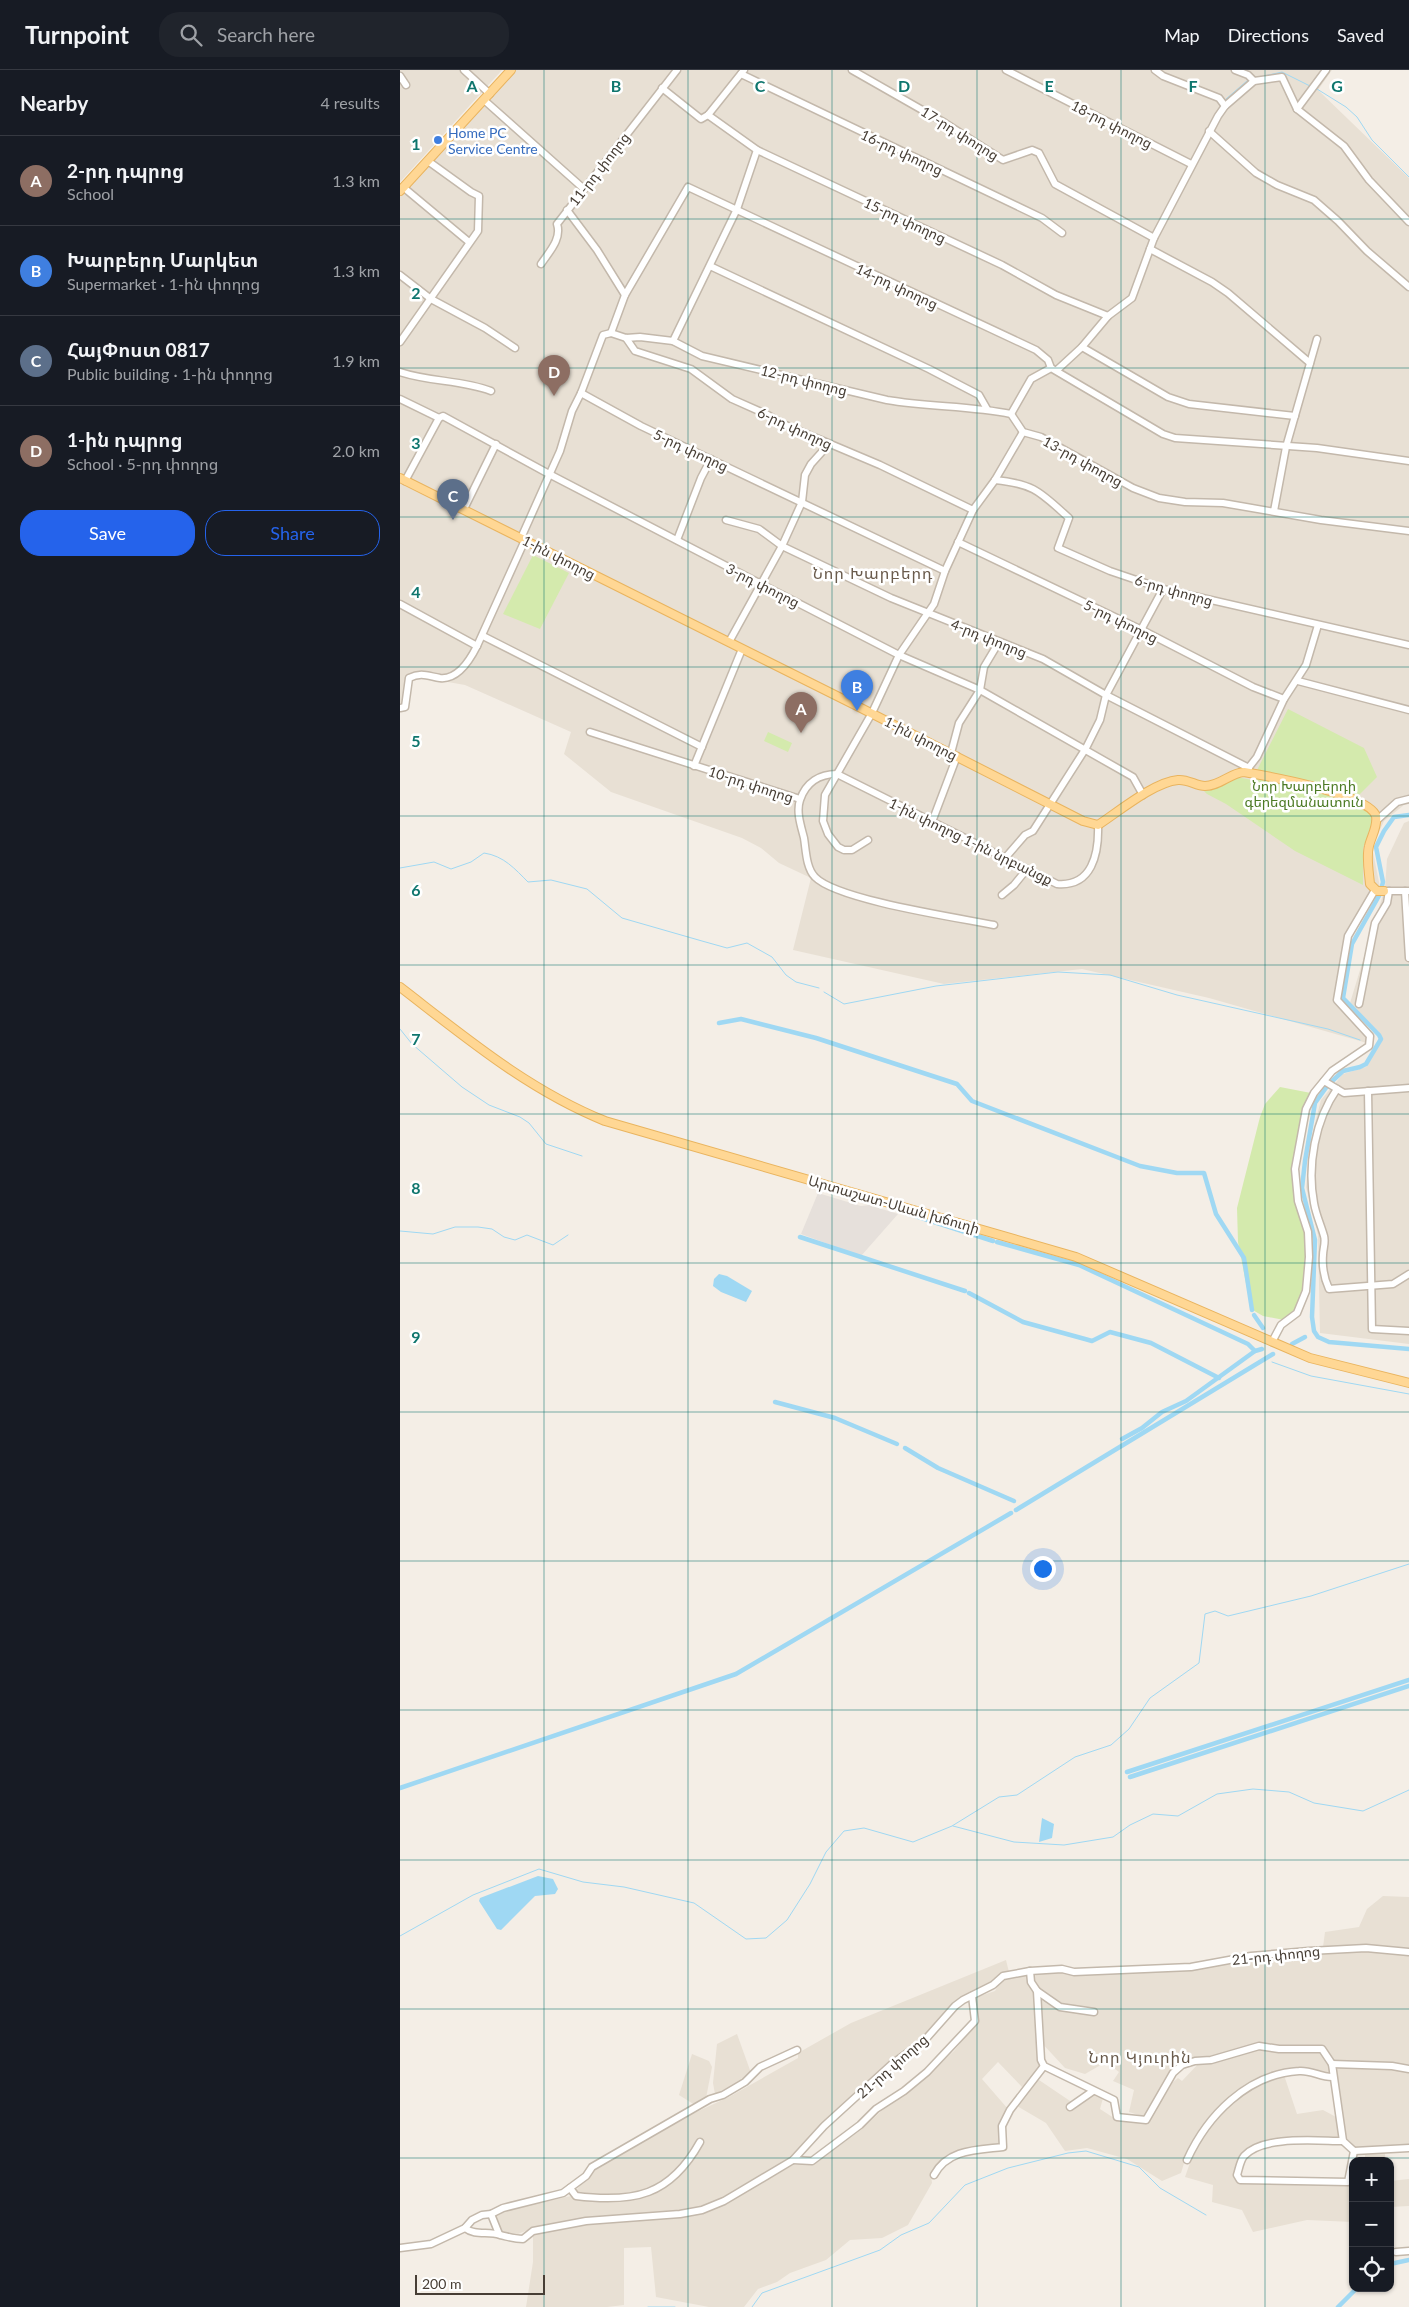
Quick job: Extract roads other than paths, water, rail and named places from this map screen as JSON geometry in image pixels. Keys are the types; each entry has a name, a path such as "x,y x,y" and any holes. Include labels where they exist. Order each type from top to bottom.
{"main road":[{"path":"402,189 511,70"},
{"name":"1-ին փողոց","path":"403,480 954,754 1083,821 1098,826"},
{"path":"1098,826 1143,795 1180,780 1204,786 1218,783 1236,772 1246,770 1305,783 1372,809 1376,821 1368,847 1370,884 1381,891"},
{"name":"Արտաշատ-Սևան խճուղի","path":"400,987 520,1077 560,1101 588,1114 641,1132 1076,1257 1272,1342 1331,1364 1409,1383"}],"street":[{"path":"464,70 490,94"},
{"name":"11-րդ փողոց","path":"625,295 598,250 567,210 677,70"},
{"name":"17-րդ փողոց","path":"852,70 945,123 1003,160 1032,150 1039,153 1055,184 1154,238"},
{"name":"18-րդ փողոց","path":"1006,70 1191,164"},
{"path":"1155,70 1164,76 1219,98 1225,106"},
{"path":"1235,70 1248,75 1254,81"},
{"path":"1297,109 1326,70"},
{"path":"708,115 742,72"},
{"name":"16-րդ փողոց","path":"742,72 1042,218 1062,233"},
{"path":"400,76 406,85"},
{"path":"1011,414 1031,379 1054,369 1082,347 1108,316 1132,298 1154,238 1209,131 1225,106 1254,81 1282,77 1297,109 1344,146 1369,180 1409,222"},
{"name":"15-րդ փողոց","path":"662,88 701,119 708,115 757,150 1002,265 1056,294 1108,316"},
{"path":"484,100 584,189"},
{"path":"1209,131 1256,173 1277,185 1314,200 1338,221 1367,251 1409,287"},
{"path":"673,341 737,209 757,150"},
{"path":"400,342 478,231 480,218 479,196 428,161"},
{"name":"14-րդ փողոց","path":"625,295 688,187 1036,350 1048,360 1054,369 1163,434 1174,438 1316,448 1409,461"},
{"path":"402,189 469,242"},
{"path":"541,264 558,237 557,224 567,210"},
{"path":"1150,249 1212,282 1228,293 1310,363"},
{"path":"710,266 979,394 987,409 1011,414 1023,432 995,480 973,510 945,571 934,604 899,655 872,713 825,795 823,821 828,834 838,846 844,850 852,850 868,840"},
{"path":"400,276 431,299 485,328 515,348"},
{"path":"611,333 625,295"},
{"path":"400,708 405,707 409,678 417,674 442,678 452,677 465,664 477,646 483,636 523,539 603,335 611,333 626,338"},
{"name":"12-րդ փողոց","path":"626,338 640,337 673,341 702,356 886,400 909,404 987,409"},
{"name":"6-րդ փողոց","path":"626,338 635,351 691,369 732,399 829,444 880,465 973,510"},
{"path":"1274,511 1286,447 1317,339"},
{"path":"1082,347 1168,397 1189,404 1295,416"},
{"path":"400,372 412,376 478,386 491,390"},
{"name":"5-րդ փողոց","path":"580,393 641,426 945,571"},
{"name":"3-րդ փողոց","path":"400,399 439,418 443,416 549,474 899,655 980,690 1133,776 1143,795"},
{"path":"403,480 439,418"},
{"name":"13-րդ փողոց","path":"1023,432 1041,436 1133,488 1158,498 1185,502 1223,503 1321,520 1409,531"},
{"path":"464,509 496,444"},
{"path":"729,642 782,546 802,502 805,475 811,464 829,444"},
{"path":"677,540 701,478 711,459"},
{"name":"6-րդ փողոց","path":"995,480 1022,483 1030,486 1068,518 1058,548 1110,571 1163,589 1409,645"},
{"name":"4-րդ փողոց","path":"726,520 759,529 782,546 891,598 1043,659 1246,770"},
{"name":"5-րդ փողոց","path":"958,542 1142,630 1253,687 1284,699"},
{"path":"1006,857 1025,835 1033,831 1049,802 1086,748 1100,720 1106,695 1132,643 1142,630 1163,589"},
{"path":"400,604 477,646"},
{"path":"1246,770 1257,757 1284,699 1298,681 1306,665 1318,625"},
{"name":"10-րդ փողոց","path":"483,636 702,747"},
{"path":"932,822 954,754 959,723 980,690 984,667 999,642"},
{"path":"694,766 742,649"},
{"path":"1298,681 1409,710"},
{"name":"10-րդ փողոց","path":"590,732 800,799 799,813 809,867 814,877 823,884 879,902 994,925"},
{"path":"800,799 818,777 825,774 837,774"},
{"name":"1-ին փողոց 1-ին նրբանցք","path":"837,774 1058,884 1071,885 1083,879 1095,859 1098,826"},
{"path":"1376,821 1397,802 1409,800"},
{"path":"1002,896 1027,869"},
{"path":"1381,891 1407,891 1409,958"},
{"path":"1359,1004 1375,923 1387,902 1381,891"},
{"path":"1272,1342 1280,1325 1297,1313 1306,1291 1309,1257 1308,1232 1298,1201 1295,1169 1306,1109 1314,1093 1332,1071 1369,1046 1370,1036 1336,1000 1348,936 1381,891"},
{"path":"1324,1081 1344,1093 1409,1088"},
{"path":"1337,1089 1325,1107 1319,1122 1313,1169 1314,1205 1325,1238 1322,1257 1324,1278 1329,1289 1393,1284 1409,1274"},
{"path":"1368,1091 1372,1329 1409,1331"},
{"name":"21-րդ փողոց","path":"465,2228 480,2233 499,2234 510,2239 524,2239 532,2231 586,2221 669,2216 702,2210 724,2201 794,2160 824,2126 892,2064 914,2049 955,2006 993,1985 1003,1976 1030,1970 1062,1969 1074,1972 1182,1967 1251,1956 1366,1948 1409,1952"},
{"path":"1030,1970 1031,1982 1037,1991 1060,2007 1094,2012"},
{"path":"1037,1991 1039,2053 1044,2066 1114,2100 1117,2117 1146,2120 1173,2073 1182,2065 1195,2061 1211,2060 1259,2046 1278,2049 1322,2049 1332,2064 1332,2077 1343,2141 1354,2151 1409,2148"},
{"path":"794,2160 812,2160 860,2125 876,2109 904,2092 927,2072 975,2021 972,1996"},
{"path":"400,2248 431,2244 465,2228 472,2220 482,2215 563,2193 586,2176 592,2166 710,2099 723,2095 738,2086 760,2067 798,2050"},
{"path":"1332,2064 1392,2066 1409,2069"},
{"path":"934,2175 939,2166 950,2157 962,2152 1003,2147 1002,2126 1010,2110 1044,2066"},
{"path":"1187,2160 1195,2141 1233,2096 1272,2077 1291,2072 1301,2071 1322,2077 1332,2077"},
{"path":"1070,2106 1093,2091"},
{"path":"1343,2141 1272,2142 1260,2146 1243,2157 1237,2175 1240,2180 1348,2182 1354,2151"},
{"path":"570,2188 576,2196 608,2200 626,2198 654,2190 683,2168 700,2142"},
{"path":"491,2214 499,2234"},
{"path":"1396,2252 1409,2251"}],"water":[{"path":"719,1274 727,1276 752,1291 746,1302 721,1292 713,1286 714,1279"},
{"path":"1042,1818 1054,1824 1052,1838 1039,1842"},
{"path":"538,1876 553,1879 558,1889 555,1894 535,1896 501,1930 497,1929 479,1901 480,1898"}],"waterway":[{"path":"1255,78 1282,72 1310,86"},
{"path":"1226,99 1248,80"},
{"path":"1317,89 1346,107 1357,117 1372,140 1409,177"},
{"path":"1409,815 1394,817 1376,847 1383,882 1380,894 1352,944 1343,998 1381,1039 1366,1064 1343,1071 1328,1085 1315,1103 1302,1188 1315,1240 1312,1317 1314,1331 1318,1337 1329,1342 1409,1349"},
{"path":"400,868 434,862 451,869 471,862 484,853 491,855 509,864 528,882 551,880 587,889 622,918 727,948 747,943 772,957 786,975 796,982 819,988"},
{"path":"824,992 844,1004 936,986 1058,972 1110,975 1177,995 1328,1029 1360,1040"},
{"path":"719,1023 741,1019 816,1038 957,1084 972,1101 1140,1166 1177,1173 1204,1173 1216,1214 1244,1258 1252,1310"},
{"path":"400,1029 412,1044 462,1087 489,1105 520,1117 529,1123 546,1144 582,1156"},
{"path":"900,1211 993,1241"},
{"path":"400,1231 433,1234 455,1227 478,1227 492,1229 504,1237 515,1240 527,1235 553,1245 568,1235"},
{"path":"800,1237 965,1291"},
{"path":"997,1242 1079,1265 1248,1344 1255,1351"},
{"path":"969,1293 1023,1322 1092,1341 1110,1332 1151,1343 1219,1378"},
{"path":"1254,1315 1263,1328"},
{"path":"1292,1344 1305,1337"},
{"path":"1122,1439 1142,1428 1162,1412 1186,1401 1255,1351 1262,1349"},
{"path":"1016,1510 1273,1354"},
{"path":"1272,1362 1311,1376 1409,1394"},
{"path":"775,1402 835,1418 897,1444"},
{"path":"905,1448 938,1468 1014,1501"},
{"path":"400,1788 736,1674 1011,1513"},
{"path":"400,1936 473,1895 539,1869 583,1882 624,1887 694,1903 746,1939 766,1938 787,1920 810,1884 826,1852 844,1831 864,1828 913,1842 952,1826 999,1797 1017,1795 1075,1757 1111,1745 1129,1729 1150,1698 1199,1663 1205,1614 1215,1611 1228,1616 1311,1596 1409,1564"},
{"path":"1127,1772 1409,1680"},
{"path":"1130,1777 1409,1686"},
{"path":"953,1826 1014,1842 1064,1845 1113,1837 1130,1825 1153,1814 1178,1816 1217,1794 1253,1789 1289,1792 1314,1803 1363,1811 1409,1790"},
{"path":"752,2307 762,2293 880,2250 901,2235 929,2223 965,2185 1008,2168 1068,2153 1086,2151 1139,2167 1160,2188 1206,2215"},
{"path":"1394,2263 1409,2260"},
{"path":"1338,2307 1353,2292"},
{"path":"648,2307 675,2307"}],"place":[{"name":"Home PC Service Centre","path":"438,140"},
{"name":"1-ին դպրոց","path":"554,396"},
{"name":"ՀայՓոստ 0817","path":"453,520"},
{"name":"Խարբերդ Մարկետ","path":"857,711"},
{"name":"2-րդ դպրոց","path":"801,733"}],"district":[{"name":"Նոր Խարբերդ","path":"873,572"},
{"name":"Նոր Կյուրին","path":"1140,2056"}],"park label":[{"name":"Նոր Խարբերդի գերեզմանատուն","path":"1304,794"}]}
